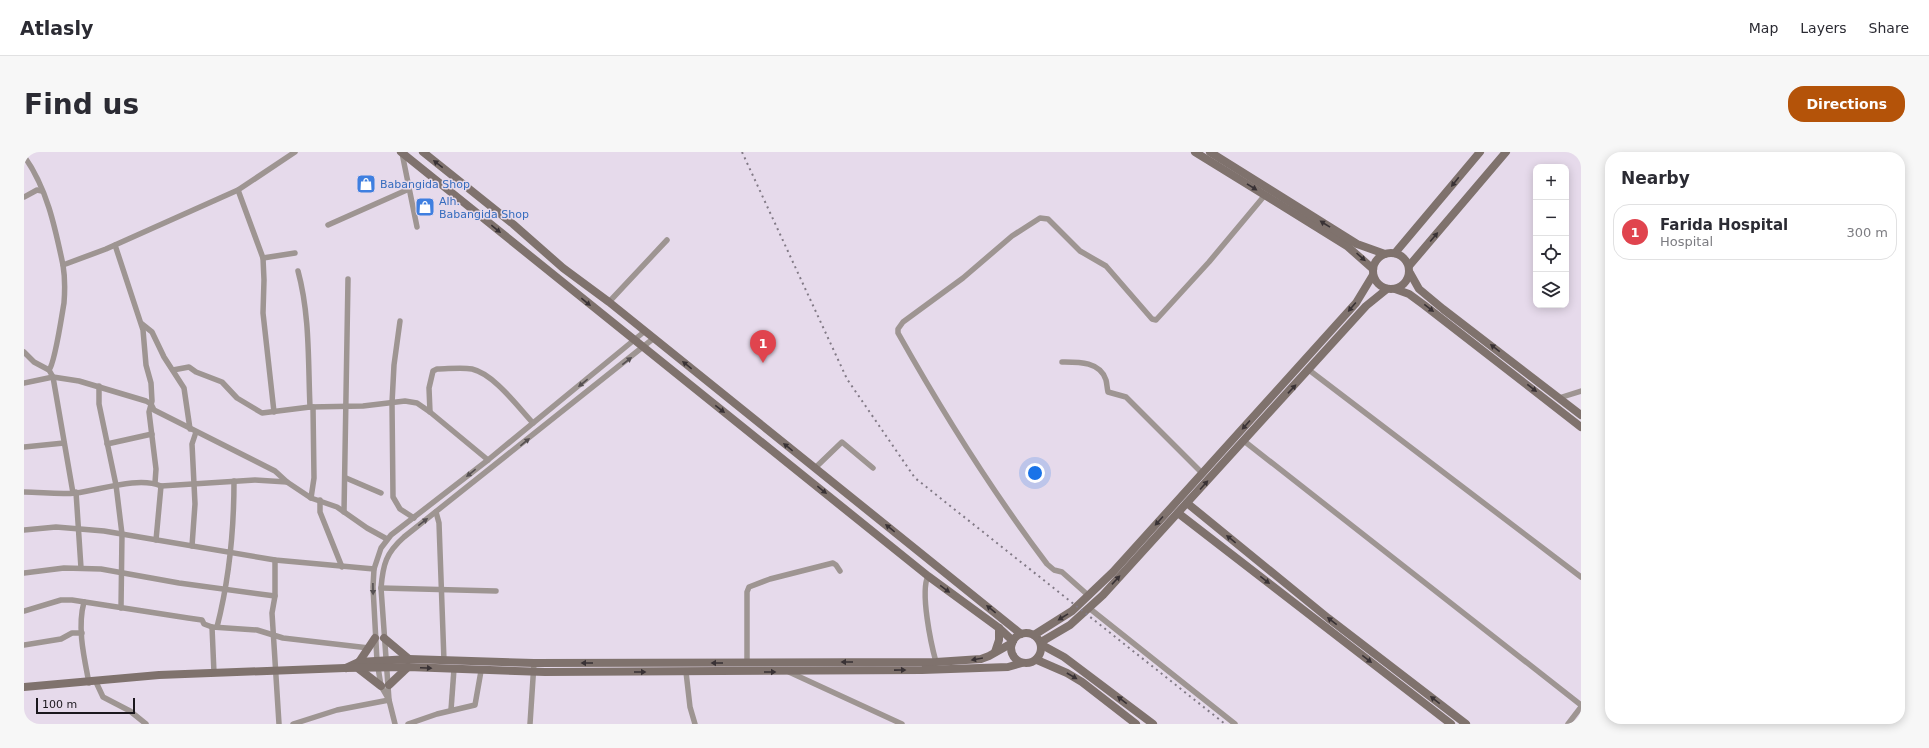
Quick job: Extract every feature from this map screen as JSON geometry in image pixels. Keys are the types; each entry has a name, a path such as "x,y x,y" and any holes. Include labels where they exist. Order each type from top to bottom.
{"street":[{"path":"62,265 116,245 238,190 295,152"},
{"path":"401,152 417,227"},
{"path":"401,152 928,576 1000,628 1012,642 1013,655 1022,663"},
{"path":"423,152 513,224 563,268 609,302 1021,634 1034,635 1072,611 1113,572 1356,303 1373,272 1377,260 1385,254"},
{"path":"1195,152 1347,246 1373,272 1376,282 1391,289 1408,294 1424,305 1581,427"},
{"path":"1210,152 1357,244 1385,254 1395,253 1406,260 1415,284 1438,304 1581,415"},
{"path":"1395,253 1480,152"},
{"path":"1041,643 1070,625 1089,608 1178,513 1366,306 1391,289 1405,284 1409,270 1506,152"},
{"path":"24,156 33,169 55,227 65,276 64,303 53,359 49,370"},
{"path":"328,225 409,189"},
{"path":"24,197 37,190 42,191"},
{"path":"238,190 263,262 263,313 274,412"},
{"path":"1089,596 1062,572 1054,570 1047,564 1012,517 937,403 898,334 898,329 903,322 963,278 1012,236 1040,218 1048,219 1080,251 1106,266 1152,319 1156,320 1209,262 1265,195"},
{"path":"609,302 666,240"},
{"path":"116,245 142,324 146,365 151,383 151,404 149,412 155,483"},
{"path":"263,262 295,253"},
{"path":"298,271 303,290 306,318 314,478 311,498"},
{"path":"344,512 346,478 348,279"},
{"path":"400,321 394,364 392,403 393,497 400,509 414,518"},
{"path":"142,324 152,332 184,388 193,431 194,504 192,546"},
{"path":"395,724 385,685 377,665 374,569 381,548 387,539 488,460 635,341 645,331"},
{"path":"385,685 387,664 381,588 383,571 389,552 404,537 644,348 654,338"},
{"path":"24,352 31,357 34,362 49,370 53,376 64,443 75,493 81,568"},
{"path":"24,358 31,357"},
{"path":"1062,362 1080,362 1092,366 1106,378 1108,392 1126,397 1202,473"},
{"path":"173,370 189,366 196,372 226,385 237,398 258,412 262,413 405,401 417,403 488,460"},
{"path":"430,412 429,388 433,371 437,369 471,369 480,372 494,383 533,423"},
{"path":"1309,370 1581,577"},
{"path":"24,383 53,376 99,386 137,397 151,404 154,410 193,431 275,471 287,482 311,498 320,500 344,512 366,528 387,539"},
{"path":"99,386 99,404 116,485 122,534 120,573 121,608"},
{"path":"1558,398 1581,391"},
{"path":"107,444 152,434"},
{"path":"1244,441 1581,706 1568,724"},
{"path":"815,468 842,442 873,468"},
{"path":"24,447 64,443"},
{"path":"346,478 381,493"},
{"path":"24,492 75,493 116,485 155,483 161,486 255,480 287,482"},
{"path":"214,673 215,627 225,588 230,552 234,511 234,482"},
{"path":"156,540 161,486"},
{"path":"320,500 320,512 342,567"},
{"path":"1187,503 1328,618 1466,724"},
{"path":"436,512 439,523 444,661"},
{"path":"1178,513 1451,724"},
{"path":"24,530 56,527 78,528 275,560 374,569"},
{"path":"275,560 275,596 272,613 278,724"},
{"path":"747,662 747,592 749,587 770,579 833,563 840,571"},
{"path":"24,573 64,568 108,569 120,573 142,575 179,583 225,588 275,596"},
{"path":"928,576 925,581 925,597 936,662"},
{"path":"381,588 496,591"},
{"path":"24,611 61,600 84,602 202,620 204,624 215,627 257,630 283,638 369,648"},
{"path":"84,602 81,614 82,633 92,682 103,697 130,711 146,724"},
{"path":"1089,608 1235,724"},
{"path":"995,652 999,640 1000,628"},
{"path":"24,645 61,639 72,633 82,633"},
{"path":"24,688 160,675 276,672 444,661 534,663 936,662 981,659 1012,642 1021,634"},
{"path":"1034,635 1041,643 1070,662 1153,724"},
{"path":"359,666 375,638"},
{"path":"384,638 409,663 454,670 534,672 789,672 1008,667 1037,660 1040,656 1041,643"},
{"path":"1037,660 1067,673 1082,682 1136,724"},
{"path":"385,685 409,663"},
{"path":"530,724 534,663"},
{"path":"359,666 385,685"},
{"path":"451,710 454,670"},
{"path":"408,724 451,710 475,705 481,671"},
{"path":"686,672 690,707 695,724"},
{"path":"789,672 902,724"},
{"path":"293,724 337,710 389,700"}],"railway":[{"path":"742,152 847,379 915,478 1225,724"}],"place":[{"name":"Babangida Shop","path":"366,184"},
{"name":"Alh. Babangida Shop","path":"425,207"},
{"name":"Farida Hospital","path":"763,363"}]}
